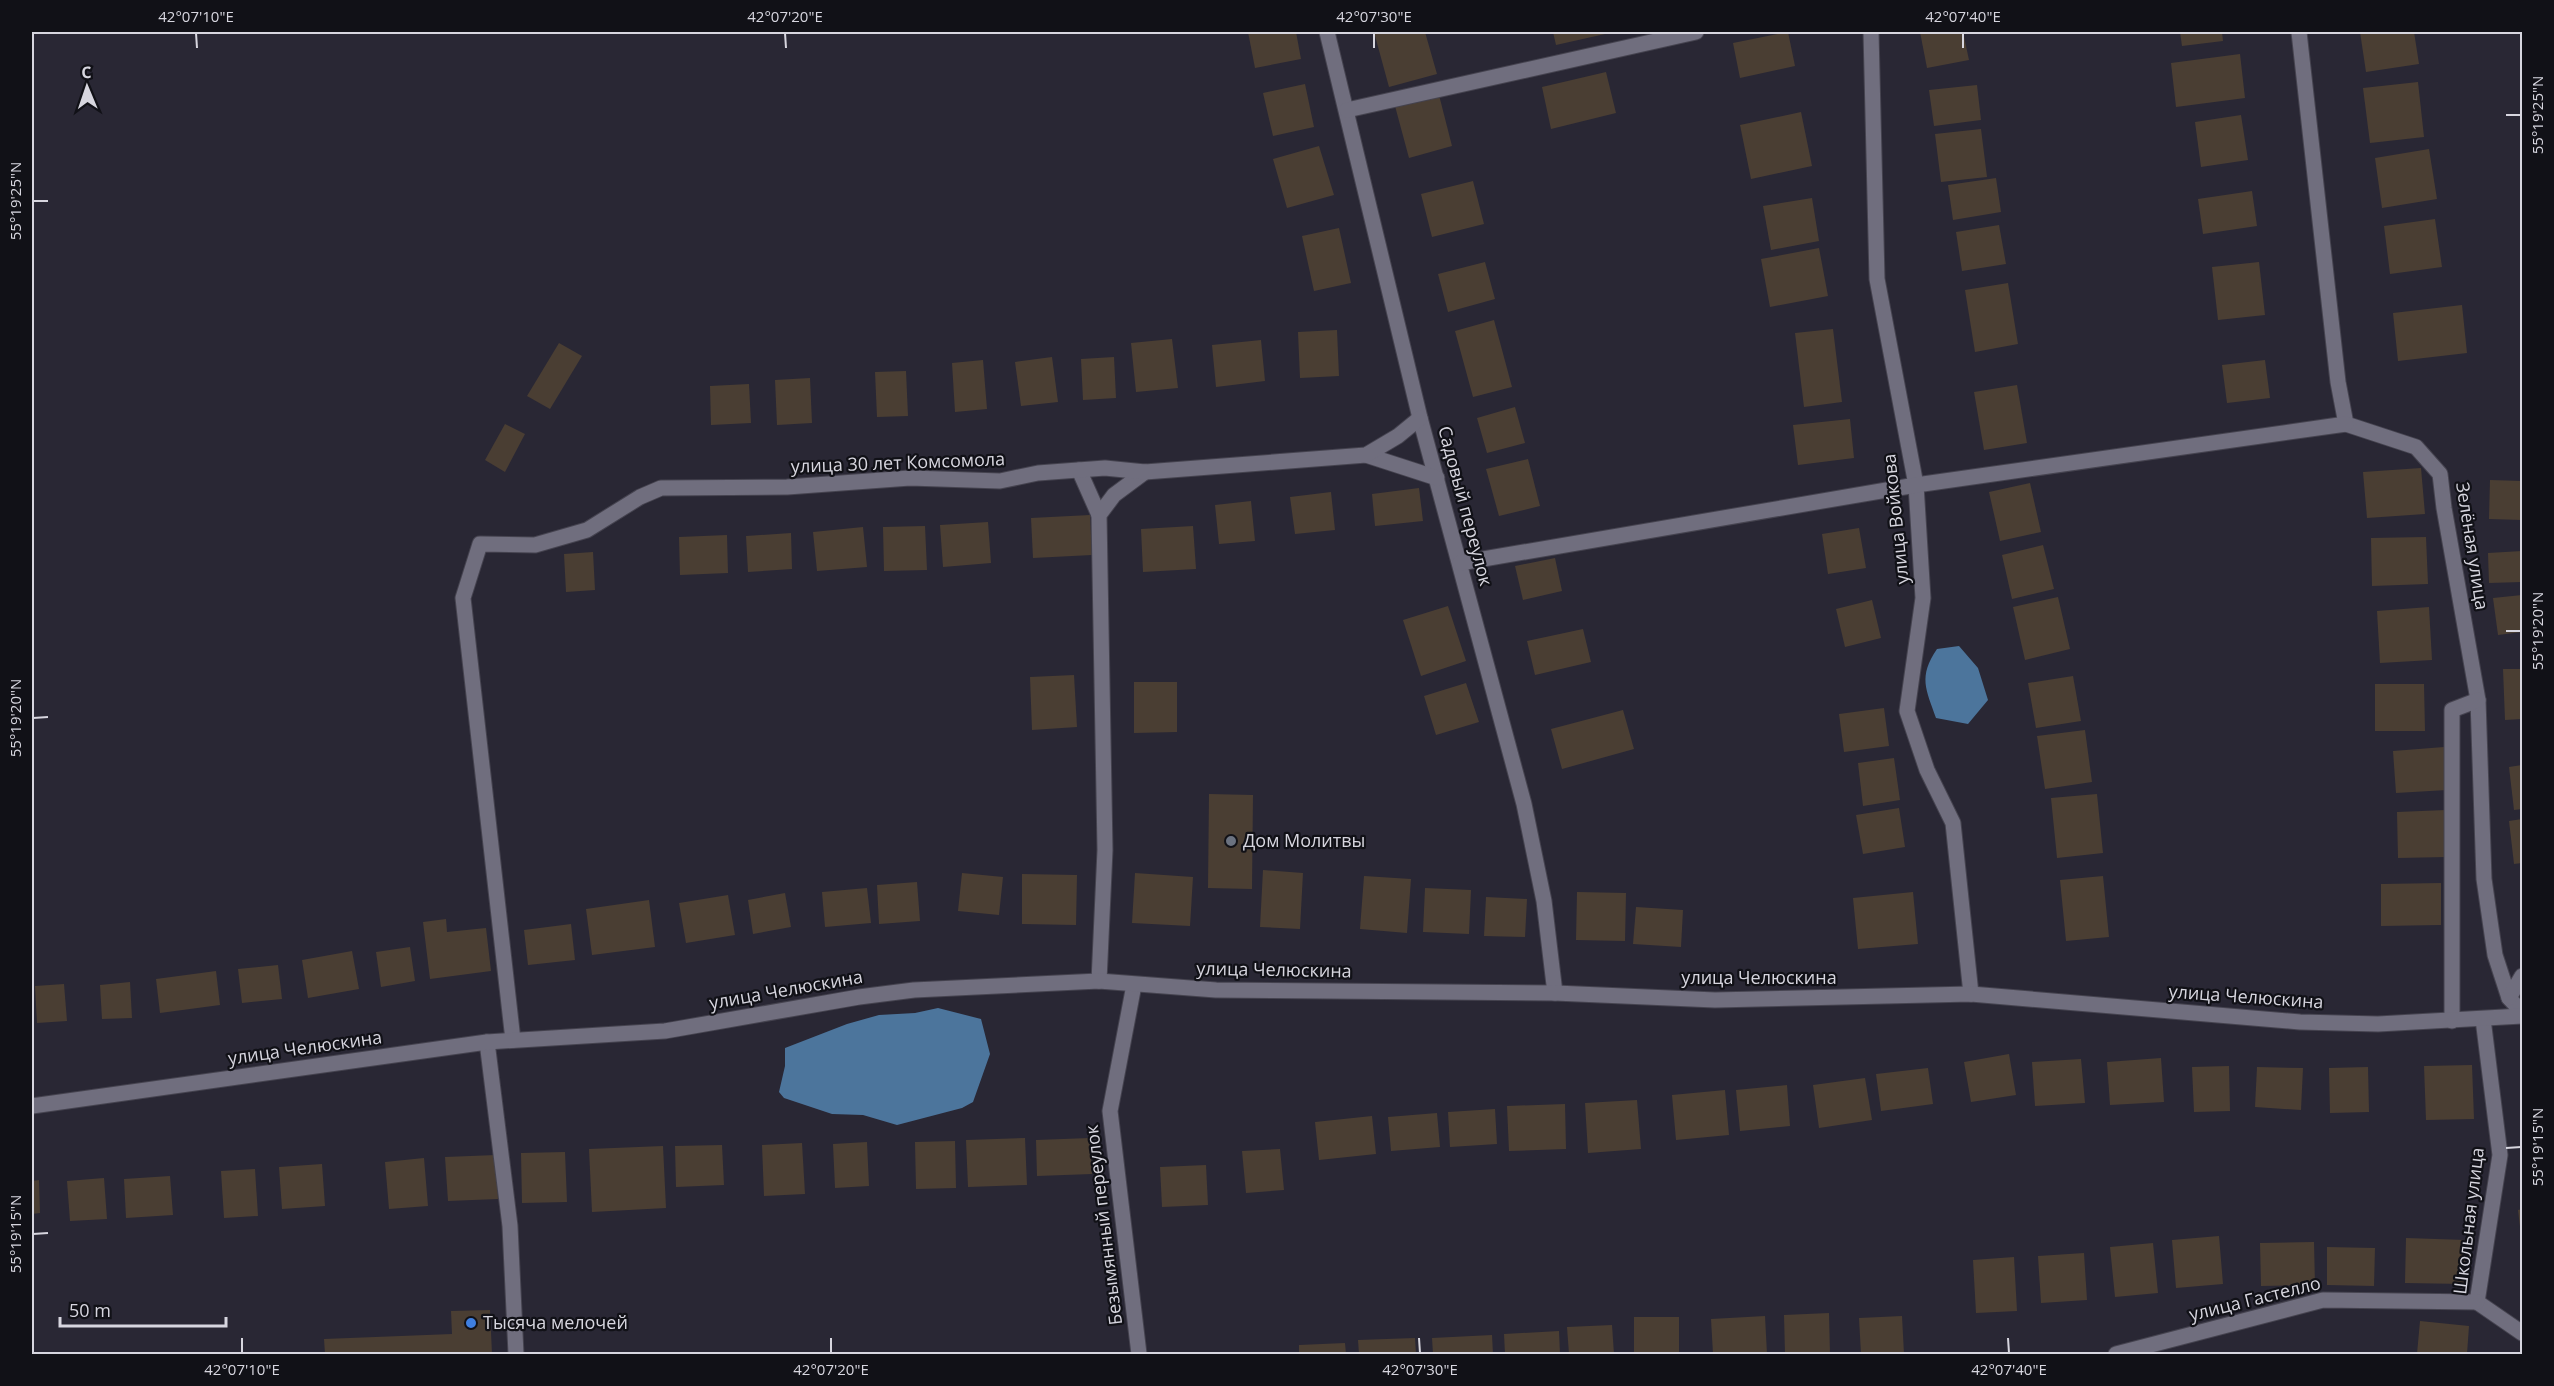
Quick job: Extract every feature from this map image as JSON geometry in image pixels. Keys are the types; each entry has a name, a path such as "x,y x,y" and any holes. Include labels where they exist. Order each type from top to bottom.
{"street":[{"name":"Садовый переулок","path":"1327,32 1420,418 1524,804 1544,901 1555,993"},
{"path":"1347,110 1696,32"},
{"name":"улица Войкова","path":"1871,32 1877,279 1916,485 1923,598 1907,711 1927,770 1953,823 1971,994"},
{"path":"1460,563 1916,485 2346,424 2338,382 2299,32"},
{"name":"улица 30 лет Комсомола","path":"1366,454 1398,436 1420,418"},
{"name":"Зелёная улица","path":"2346,424 2416,447 2440,474 2478,700 2484,879 2495,954 2509,998 2523,1014"},
{"name":"улица 30 лет Комсомола","path":"513,1040 463,598 480,544 535,545 586,530 640,497 661,488 788,487 910,478 1000,481 1038,473 1105,468 1144,472 1366,454 1437,478"},
{"path":"1079,470 1099,515 1105,850 1099,981"},
{"path":"1099,515 1113,495 1144,472"},
{"path":"2452,1022 2452,710 2478,700"},
{"path":"2509,998 2523,976"},
{"name":"улица Челюскина","path":"32,1106 487,1042 666,1031 859,997 914,990 1099,981 1216,990 1555,993 1715,1000 1971,994 2300,1022 2378,1024 2452,1022 2523,1014"},
{"name":"Безымянный переулок","path":"1134,985 1110,1111 1139,1354"},
{"name":"Школьная улица","path":"2483,1019 2500,1155 2477,1302 2523,1333"},
{"path":"487,1042 510,1226 516,1354"},
{"name":"улица Гастелло","path":"2116,1354 2323,1299 2477,1302"}],"water":[{"path":"1959,646 1978,668 1988,700 1968,724 1936,718 1926,683 1927,668 1937,649"},
{"path":"938,1008 981,1019 990,1054 973,1102 962,1108 897,1125 863,1115 832,1114 784,1098 779,1092 785,1066 785,1048 847,1024 879,1015 915,1013"}],"building":[{"path":"1248,32 1296,32 1301,59 1255,68"},
{"path":"1374,32 1425,32 1437,74 1389,87"},
{"path":"1553,32 1614,32 1556,45"},
{"path":"1788,32 1795,66 1740,78 1733,43"},
{"path":"1920,32 1963,32 1969,60 1927,68"},
{"path":"2180,32 2222,32 2223,41 2182,46"},
{"path":"2360,32 2414,32 2419,64 2366,72"},
{"path":"2240,54 2245,98 2176,107 2171,63"},
{"path":"1606,72 1616,113 1551,129 1542,87"},
{"path":"2418,82 2424,137 2370,143 2363,88"},
{"path":"1305,84 1314,127 1273,136 1263,93"},
{"path":"1977,85 1981,120 1934,126 1929,90"},
{"path":"1439,95 1452,146 1409,158 1395,106"},
{"path":"1801,112 1812,166 1751,179 1740,125"},
{"path":"2241,115 2248,160 2201,167 2195,122"},
{"path":"1981,129 1987,177 1941,182 1935,134"},
{"path":"1319,146 1334,195 1287,208 1273,159"},
{"path":"2429,149 2437,199 2382,208 2375,158"},
{"path":"1996,178 2001,212 1953,220 1948,185"},
{"path":"1473,181 1484,224 1432,237 1421,194"},
{"path":"2252,191 2257,226 2203,234 2198,199"},
{"path":"1812,198 1819,241 1771,250 1763,206"},
{"path":"2435,219 2442,267 2390,274 2384,226"},
{"path":"1999,225 2006,264 1962,271 1956,232"},
{"path":"1339,228 1351,283 1314,291 1302,236"},
{"path":"1819,248 1828,296 1770,307 1761,259"},
{"path":"1485,262 1495,299 1448,312 1438,274"},
{"path":"2259,262 2265,315 2218,320 2212,267"},
{"path":"2008,283 2018,344 1975,352 1965,290"},
{"path":"2462,305 2467,353 2398,361 2393,313"},
{"path":"1494,320 1512,387 1473,397 1455,331"},
{"path":"1833,329 1842,402 1804,407 1795,333"},
{"path":"1337,330 1339,376 1300,378 1298,332"},
{"path":"1172,339 1178,388 1136,392 1131,343"},
{"path":"1261,340 1265,381 1216,387 1212,345"},
{"path":"559,343 582,356 550,409 527,396"},
{"path":"1052,357 1058,402 1021,406 1015,362"},
{"path":"1114,357 1116,398 1083,400 1081,359"},
{"path":"983,360 987,409 955,412 952,363"},
{"path":"2265,360 2270,398 2227,403 2222,365"},
{"path":"906,371 908,416 877,417 875,372"},
{"path":"810,378 812,423 777,425 775,380"},
{"path":"749,384 751,423 711,425 710,386"},
{"path":"2017,385 2027,443 1984,450 1974,392"},
{"path":"1515,407 1525,443 1487,453 1477,418"},
{"path":"1850,419 1854,458 1798,465 1793,425"},
{"path":"505,424 525,434 505,472 485,460"},
{"path":"1528,459 1540,506 1499,516 1486,469"},
{"path":"2421,468 2425,514 2367,518 2363,472"},
{"path":"2490,480 2522,481 2522,520 2489,519"},
{"path":"2030,483 2041,532 2000,541 1989,492"},
{"path":"1419,488 1423,521 1375,526 1372,494"},
{"path":"1331,492 1335,530 1295,534 1290,497"},
{"path":"1251,501 1255,541 1219,544 1215,505"},
{"path":"1090,515 1092,555 1033,558 1031,518"},
{"path":"988,522 991,563 943,567 940,525"},
{"path":"925,526 927,570 884,571 883,527"},
{"path":"1193,526 1196,569 1143,572 1141,529"},
{"path":"863,527 867,567 817,571 813,532"},
{"path":"1859,528 1866,568 1828,574 1822,534"},
{"path":"791,533 792,569 748,572 746,536"},
{"path":"727,535 728,573 680,575 679,537"},
{"path":"2426,537 2428,584 2372,586 2371,538"},
{"path":"2043,545 2054,589 2012,599 2002,555"},
{"path":"2522,551 2522,582 2489,583 2488,553"},
{"path":"593,552 595,590 566,592 564,554"},
{"path":"1555,558 1562,591 1523,600 1515,566"},
{"path":"2522,595 2522,632 2498,635 2493,598"},
{"path":"2058,597 2070,649 2025,660 2013,607"},
{"path":"1872,600 1881,638 1845,647 1836,609"},
{"path":"1448,606 1466,661 1421,676 1403,620"},
{"path":"2429,607 2432,660 2380,663 2377,611"},
{"path":"1583,629 1591,662 1535,675 1527,641"},
{"path":"2503,669 2522,669 2522,719 2505,720"},
{"path":"1074,675 1077,727 1032,730 1030,677"},
{"path":"2073,676 2081,721 2036,728 2028,683"},
{"path":"1134,682 1177,682 1177,732 1134,733"},
{"path":"1466,683 1479,722 1436,735 1424,696"},
{"path":"2375,684 2424,684 2425,731 2375,731"},
{"path":"1884,708 1889,746 1844,752 1839,714"},
{"path":"1623,710 1634,749 1562,769 1551,729"},
{"path":"2085,730 2092,782 2045,789 2037,736"},
{"path":"2444,747 2447,790 2396,793 2393,751"},
{"path":"1894,758 1900,800 1863,806 1858,763"},
{"path":"2522,765 2522,809 2514,810 2509,767"},
{"name":"Дом Молитвы","path":"1209,794 1253,795 1252,889 1208,888"},
{"path":"2097,794 2103,853 2057,858 2051,798"},
{"path":"1899,808 1905,847 1863,854 1856,815"},
{"path":"2446,810 2447,857 2398,858 2397,812"},
{"path":"2522,819 2522,863 2514,864 2509,821"},
{"path":"1263,870 1303,873 1300,929 1260,927"},
{"path":"962,873 1003,877 999,915 958,911"},
{"path":"1135,873 1193,877 1190,926 1132,923"},
{"path":"1022,874 1077,875 1076,925 1022,924"},
{"path":"1364,876 1411,879 1407,933 1360,929"},
{"path":"2103,876 2109,937 2066,941 2060,880"},
{"path":"917,882 920,921 879,924 877,885"},
{"path":"2441,883 2441,925 2381,926 2381,884"},
{"path":"867,888 871,923 825,927 822,892"},
{"path":"1425,888 1471,890 1469,934 1423,932"},
{"path":"1577,892 1626,893 1625,941 1576,940"},
{"path":"1913,892 1918,944 1858,949 1853,898"},
{"path":"785,893 791,927 753,934 748,900"},
{"path":"728,895 735,935 686,943 679,903"},
{"path":"1486,897 1527,899 1525,937 1484,936"},
{"path":"649,900 655,947 592,955 586,909"},
{"path":"1636,907 1683,910 1681,947 1633,944"},
{"path":"446,919 447,932 486,928 491,971 430,979 423,922"},
{"path":"571,924 575,960 528,965 524,930"},
{"path":"410,947 415,981 381,987 376,952"},
{"path":"352,951 359,989 308,998 302,960"},
{"path":"278,965 282,999 242,1003 238,969"},
{"path":"216,971 220,1005 160,1013 156,979"},
{"path":"130,982 132,1018 102,1019 100,985"},
{"path":"64,984 67,1021 37,1023 35,986"},
{"path":"2009,1054 2016,1095 1971,1102 1964,1062"},
{"path":"2161,1058 2164,1102 2110,1105 2107,1062"},
{"path":"2081,1059 2085,1103 2035,1106 2032,1062"},
{"path":"2472,1065 2474,1119 2426,1120 2424,1066"},
{"path":"2229,1066 2230,1111 2194,1112 2192,1067"},
{"path":"2257,1067 2303,1068 2301,1110 2255,1107"},
{"path":"2368,1067 2369,1112 2330,1113 2329,1068"},
{"path":"1928,1068 1933,1104 1881,1111 1876,1074"},
{"path":"1865,1078 1872,1120 1819,1128 1813,1085"},
{"path":"1787,1085 1790,1126 1740,1131 1736,1090"},
{"path":"1725,1090 1729,1135 1676,1140 1672,1095"},
{"path":"1637,1100 1641,1149 1588,1153 1585,1103"},
{"path":"1565,1104 1566,1149 1509,1151 1507,1106"},
{"path":"1495,1109 1497,1144 1450,1147 1448,1112"},
{"path":"1437,1113 1440,1147 1391,1151 1388,1117"},
{"path":"1372,1116 1376,1154 1319,1160 1315,1122"},
{"path":"1025,1138 1027,1185 968,1187 966,1140"},
{"path":"1090,1138 1092,1174 1037,1176 1036,1140"},
{"path":"955,1141 956,1188 916,1189 915,1142"},
{"path":"867,1142 869,1186 835,1188 833,1144"},
{"path":"802,1143 805,1194 764,1196 762,1145"},
{"path":"722,1145 724,1185 676,1187 675,1146"},
{"path":"663,1146 666,1208 592,1212 589,1149"},
{"path":"1280,1149 1284,1190 1246,1193 1242,1151"},
{"path":"565,1152 567,1202 522,1203 521,1153"},
{"path":"496,1155 498,1199 448,1201 445,1157"},
{"path":"424,1158 428,1206 389,1209 385,1162"},
{"path":"322,1164 325,1206 282,1209 279,1167"},
{"path":"1206,1165 1208,1205 1162,1207 1160,1167"},
{"path":"255,1169 258,1216 224,1218 221,1171"},
{"path":"170,1176 173,1215 126,1218 124,1179"},
{"path":"104,1178 107,1219 70,1221 67,1181"},
{"path":"39,1180 40,1213 32,1214 32,1181"},
{"path":"2522,1209 2522,1234 2521,1235 2518,1210"},
{"path":"2219,1236 2223,1284 2176,1288 2172,1240"},
{"path":"2406,1238 2466,1240 2464,1284 2405,1283"},
{"path":"2314,1242 2315,1285 2261,1286 2260,1243"},
{"path":"2153,1243 2158,1293 2115,1297 2110,1247"},
{"path":"2327,1247 2375,1248 2374,1286 2327,1285"},
{"path":"2084,1253 2087,1300 2041,1303 2038,1256"},
{"path":"2014,1257 2017,1311 1976,1313 1973,1260"},
{"name":"Тысяча мелочей","path":"490,1310 492,1354 325,1354 324,1339 452,1334 451,1311"},
{"path":"1829,1313 1830,1354 1785,1354 1784,1315"},
{"path":"1765,1316 1767,1354 1713,1354 1711,1319"},
{"path":"1902,1316 1904,1354 1861,1354 1859,1318"},
{"path":"1634,1317 1679,1317 1679,1354 1634,1354"},
{"path":"2420,1321 2469,1326 2467,1354 2417,1354"},
{"path":"1612,1325 1614,1354 1569,1354 1567,1327"},
{"path":"1559,1331 1560,1354 1505,1354 1504,1334"},
{"path":"1492,1335 1493,1354 1433,1354 1432,1338"},
{"path":"1415,1338 1416,1354 1359,1354 1358,1340"},
{"path":"1345,1343 1346,1354 1299,1354 1299,1345"}],"place":[{"name":"Дом Молитвы","path":"1231,841"},
{"name":"Тысяча мелочей","path":"471,1323"}]}
